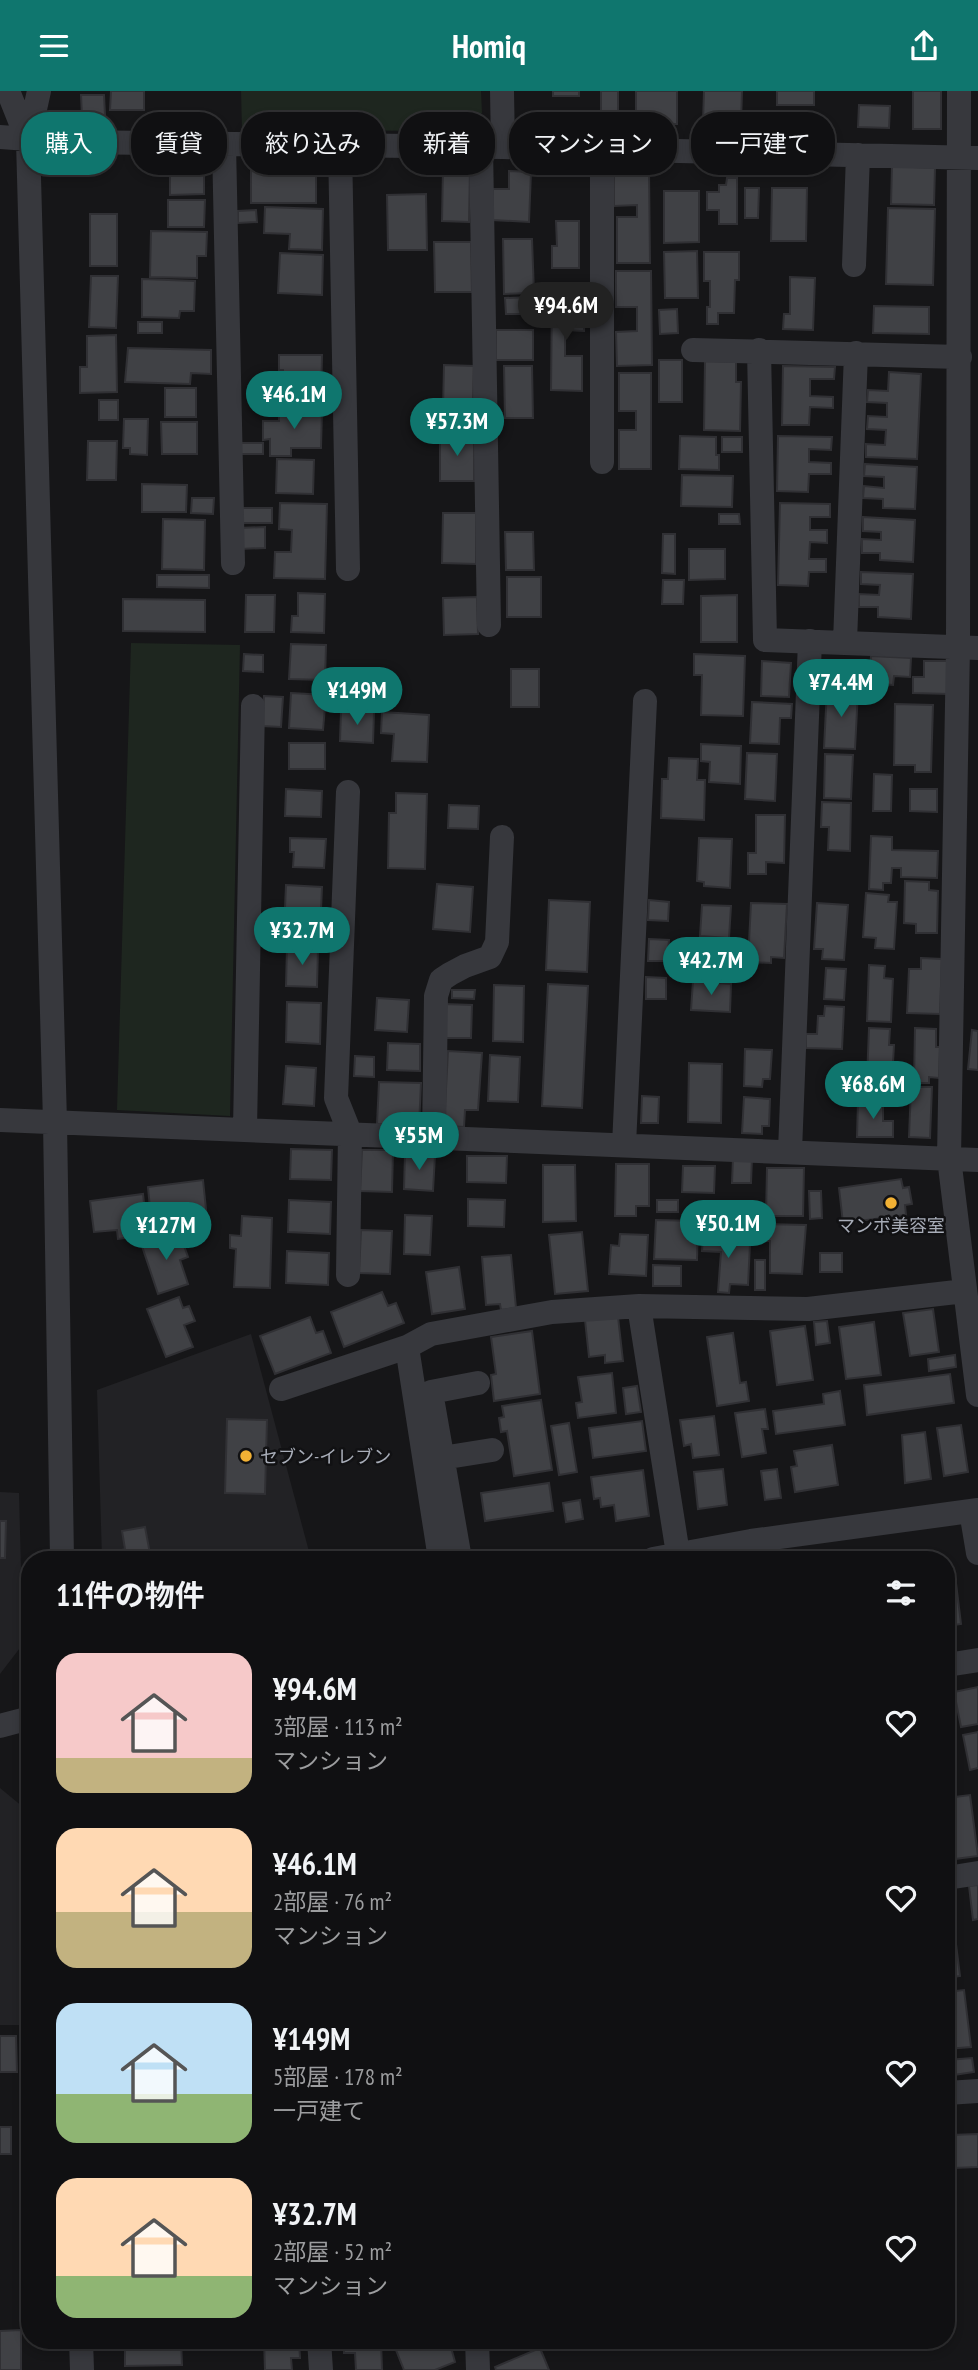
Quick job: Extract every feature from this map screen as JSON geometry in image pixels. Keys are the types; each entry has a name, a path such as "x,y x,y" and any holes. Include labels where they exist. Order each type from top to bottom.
{"street":[{"path":"8,91 21,124"},
{"path":"34,112 39,91"},
{"path":"495,130 502,91"},
{"path":"959,91 969,158 960,357 969,387 967,841 949,1158 978,1395"},
{"path":"0,137 21,140"},
{"path":"677,151 969,158"},
{"path":"854,265 858,155"},
{"path":"29,175 55,1122 62,1551"},
{"path":"225,175 233,563"},
{"path":"341,175 348,569"},
{"path":"489,625 492,175"},
{"path":"602,175 602,462"},
{"path":"693,350 960,357"},
{"path":"759,350 765,640 968,648"},
{"path":"845,642 856,353"},
{"path":"790,1151 810,641"},
{"path":"624,1145 645,701"},
{"path":"245,1129 253,706"},
{"path":"348,792 336,1098 350,1133 348,1275"},
{"path":"434,1137 436,996 441,980 465,965 490,957 498,942 502,837"},
{"path":"0,1120 978,1160"},
{"path":"281,1389 407,1347 431,1334 552,1312 639,1306 808,1309 965,1290"},
{"path":"639,1306 678,1551"},
{"path":"407,1347 439,1551"},
{"path":"459,1551 431,1392 478,1383"},
{"path":"442,1458 492,1450"},
{"path":"695,1551 974,1511 978,1553"},
{"path":"955,1664 978,1660"},
{"path":"0,1726 21,1720"},
{"path":"955,1877 978,1873"},
{"path":"955,2092 978,2091"},
{"path":"81,2349 82,2370"},
{"path":"320,2349 321,2370"},
{"path":"477,2349 478,2370"}],"shaded area":[{"path":"241,91 481,91 482,112 399,112 399,131 385,131 385,112 242,112"},
{"path":"131,643 240,645 230,1116 117,1110"},
{"path":"251,1334 309,1551 102,1551 97,1390"},
{"path":"0,1492 19,1493 21,1647 0,1674"},
{"path":"0,1788 21,1805 21,2025 0,2025"}],"building":[{"path":"111,91 144,91 144,110 110,110"},
{"path":"553,91 579,91 579,96 553,96"},
{"path":"601,91 618,91 618,112 601,112"},
{"path":"636,91 677,91 677,112 636,112"},
{"path":"704,91 742,91 741,112 703,112"},
{"path":"777,91 814,91 814,105 777,105"},
{"path":"913,91 941,91 941,129 913,129"},
{"path":"81,95 104,95 105,112 82,112"},
{"path":"859,105 890,106 889,128 858,127"},
{"path":"892,166 935,168 934,205 891,204"},
{"path":"170,175 204,175 204,194 170,195"},
{"path":"251,175 316,175 316,203 251,203"},
{"path":"443,175 470,175 469,222 442,221"},
{"path":"509,175 531,175 529,222 492,220 493,189 509,189"},
{"path":"614,175 649,175 650,263 617,263 617,217 637,217 637,205 614,206"},
{"path":"727,178 737,178 737,224 719,224 719,210 707,210 707,192 719,192 719,185 726,185"},
{"path":"745,188 759,188 758,218 745,218"},
{"path":"772,188 807,188 806,241 771,241"},
{"path":"664,191 699,191 699,242 664,243"},
{"path":"426,194 427,250 388,250 387,195"},
{"path":"168,200 205,200 204,227 168,227"},
{"path":"265,207 323,209 322,250 289,249 290,234 264,233"},
{"path":"888,208 935,209 933,285 886,284"},
{"path":"256,210 257,222 238,223 238,211"},
{"path":"90,214 117,214 117,266 90,266"},
{"path":"556,221 579,221 579,268 552,268 552,246 557,246"},
{"path":"151,231 207,232 206,256 197,256 197,278 150,277"},
{"path":"503,239 532,239 534,293 504,294"},
{"path":"434,242 471,242 472,292 435,292"},
{"path":"697,251 698,298 665,298 664,252"},
{"path":"704,252 739,252 739,280 735,280 734,313 718,313 718,324 707,324 710,281 704,281"},
{"path":"280,253 323,255 322,295 278,293"},
{"path":"616,271 651,271 652,365 617,366 616,332 637,331 637,307 616,307"},
{"path":"91,276 118,276 116,328 89,327"},
{"path":"790,277 815,278 813,330 783,329 784,314 790,314"},
{"path":"142,279 195,281 194,311 180,311 179,318 142,317"},
{"path":"552,295 585,295 584,331 565,330 565,356 582,356 582,391 551,390"},
{"path":"533,297 533,314 506,314 505,298"},
{"path":"874,306 929,307 929,334 873,333"},
{"path":"677,309 678,333 660,334 659,310"},
{"path":"138,322 162,322 162,333 138,333"},
{"path":"496,330 533,330 533,360 496,360"},
{"path":"116,335 117,392 80,393 80,367 87,367 87,336"},
{"path":"128,348 211,350 211,374 191,373 190,384 125,382"},
{"path":"279,355 322,355 321,397 283,396 283,370 279,370"},
{"path":"659,360 682,360 682,402 659,402"},
{"path":"705,361 736,362 736,382 741,382 740,431 704,430"},
{"path":"444,365 474,366 473,400 460,400 460,410 443,410"},
{"path":"504,366 532,366 533,418 505,418"},
{"path":"783,366 835,367 834,379 810,379 810,396 833,397 833,408 810,407 809,425 782,425"},
{"path":"889,372 921,374 917,459 866,457 866,444 885,445 886,430 867,429 868,416 887,417 887,403 867,402 868,390 888,391"},
{"path":"619,373 651,373 651,469 619,469 619,430 636,430 636,411 619,411"},
{"path":"165,388 196,388 196,417 165,417"},
{"path":"99,400 118,400 118,420 99,420"},
{"path":"279,410 322,410 321,448 291,448 291,456 270,456 270,439 263,440 263,421 279,421"},
{"path":"124,419 148,419 147,455 130,454 130,448 123,448"},
{"path":"161,422 197,422 197,454 162,454"},
{"path":"440,435 474,435 474,481 440,481"},
{"path":"680,436 716,437 719,470 679,469"},
{"path":"778,436 832,437 831,450 809,449 809,462 831,463 831,474 809,474 808,492 777,491"},
{"path":"722,437 742,437 742,452 722,452"},
{"path":"88,441 117,441 116,480 87,480"},
{"path":"238,443 263,443 263,454 238,454"},
{"path":"277,459 314,460 313,494 276,493"},
{"path":"865,464 917,467 915,509 883,508 883,499 863,498 864,486 884,488 884,477 864,476"},
{"path":"682,475 733,476 732,507 681,506"},
{"path":"142,484 187,485 186,512 142,512"},
{"path":"192,498 214,498 213,514 191,513"},
{"path":"280,503 327,504 325,579 274,578 275,552 291,552 292,530 279,529"},
{"path":"780,503 830,504 830,517 810,517 810,530 827,530 827,543 810,542 809,559 826,559 826,572 809,572 808,586 778,585"},
{"path":"241,508 272,508 272,523 241,523"},
{"path":"443,513 476,513 476,564 442,563"},
{"path":"719,514 739,514 740,524 719,524"},
{"path":"863,517 915,520 913,562 880,560 880,553 862,553 862,539 881,540 881,532 863,531"},
{"path":"163,519 205,520 204,570 162,569"},
{"path":"265,527 265,548 239,549 239,528"},
{"path":"505,532 533,532 534,570 506,570"},
{"path":"663,534 675,534 675,574 662,573"},
{"path":"689,549 725,549 725,579 689,580"},
{"path":"861,572 913,574 911,619 878,617 878,607 859,607 859,594 879,595 880,585 861,584"},
{"path":"157,575 209,575 209,588 157,587"},
{"path":"507,577 541,577 541,617 507,617"},
{"path":"663,580 684,580 683,604 662,604"},
{"path":"298,593 325,594 324,633 291,632 292,616 298,616"},
{"path":"246,595 275,595 274,632 245,632"},
{"path":"737,595 737,642 701,642 701,596"},
{"path":"477,597 478,634 444,635 443,598"},
{"path":"123,599 205,600 205,632 123,631"},
{"path":"291,644 326,645 325,680 289,679"},
{"path":"244,654 263,655 263,672 243,671"},
{"path":"694,654 745,656 743,716 701,715 702,675 694,675"},
{"path":"871,656 911,658 910,677 894,676 893,685 869,683"},
{"path":"762,661 791,663 789,697 761,696"},
{"path":"924,661 950,661 949,694 913,693 913,677 924,677"},
{"path":"511,669 539,669 539,707 511,707"},
{"path":"827,689 858,691 855,749 824,748"},
{"path":"291,693 326,695 323,730 289,728"},
{"path":"264,696 283,697 281,727 262,726"},
{"path":"752,702 792,704 791,718 780,718 779,744 750,743"},
{"path":"895,704 933,705 931,772 915,772 915,765 894,765"},
{"path":"341,711 374,712 373,743 340,741"},
{"path":"382,712 429,715 427,762 392,761 394,734 381,733"},
{"path":"289,743 325,743 325,769 289,769"},
{"path":"701,744 741,746 740,784 709,782 710,762 701,761"},
{"path":"747,753 777,754 775,801 745,799"},
{"path":"825,754 853,755 851,799 824,798"},
{"path":"669,758 698,759 697,780 705,780 704,820 661,818 662,779 668,779"},
{"path":"874,774 892,775 891,811 873,811"},
{"path":"286,789 322,791 321,817 285,816"},
{"path":"910,789 937,789 937,812 910,811"},
{"path":"396,793 427,794 425,869 388,868 389,813 396,813"},
{"path":"822,802 851,803 850,851 828,850 829,827 821,827"},
{"path":"449,805 479,806 478,829 448,828"},
{"path":"756,815 785,815 784,863 766,862 766,874 748,874 748,853 756,853"},
{"path":"871,836 892,837 892,850 938,851 937,878 901,877 901,868 892,868 891,883 883,883 883,890 869,889"},
{"path":"290,838 326,839 324,868 293,867 294,852 290,852"},
{"path":"699,838 732,839 730,888 704,886 704,882 697,881"},
{"path":"905,881 929,882 929,890 938,891 937,933 916,933 916,924 904,923"},
{"path":"437,884 473,887 470,932 433,929"},
{"path":"286,885 322,887 320,933 284,931"},
{"path":"866,893 889,895 888,902 897,902 894,949 875,948 876,938 863,937"},
{"path":"549,900 590,902 587,972 546,970"},
{"path":"649,900 669,902 668,921 648,920"},
{"path":"751,903 787,904 784,958 771,957 771,963 748,962"},
{"path":"817,903 848,905 844,960 822,959 823,949 814,949"},
{"path":"702,905 731,906 729,938 700,936"},
{"path":"649,939 669,940 667,961 648,961"},
{"path":"694,944 731,946 730,972 693,971"},
{"path":"287,947 318,948 317,987 286,986"},
{"path":"921,958 942,959 940,1014 907,1013 909,969 921,969"},
{"path":"869,965 885,966 884,978 893,979 891,1022 867,1021"},
{"path":"826,968 846,969 844,1000 824,999"},
{"path":"646,977 666,978 666,999 646,999"},
{"path":"693,981 731,984 730,1012 691,1010"},
{"path":"548,984 588,986 582,1108 542,1106"},
{"path":"494,985 524,986 523,1042 493,1041"},
{"path":"452,990 475,990 474,999 452,998"},
{"path":"377,998 409,1000 407,1032 375,1030"},
{"path":"287,1002 321,1003 320,1044 286,1042"},
{"path":"444,1004 472,1005 471,1038 443,1038"},
{"path":"825,1006 844,1007 842,1049 806,1048 806,1034 817,1034 818,1016 824,1016"},
{"path":"869,1028 890,1029 889,1045 894,1045 892,1080 867,1079"},
{"path":"915,1028 936,1029 936,1047 940,1047 939,1078 929,1077 929,1083 914,1083"},
{"path":"972,1030 978,1031 978,1070 968,1069"},
{"path":"388,1043 420,1044 420,1071 387,1070"},
{"path":"745,1049 772,1050 770,1079 763,1079 762,1087 744,1086"},
{"path":"448,1051 482,1053 478,1110 465,1110 464,1127 444,1126"},
{"path":"490,1055 520,1057 518,1102 488,1101"},
{"path":"355,1056 374,1057 374,1077 354,1076"},
{"path":"689,1063 722,1064 721,1123 688,1122"},
{"path":"286,1066 316,1068 314,1106 283,1104"},
{"path":"379,1082 421,1083 419,1126 377,1124"},
{"path":"911,1087 932,1087 930,1138 909,1137"},
{"path":"642,1096 659,1097 658,1123 641,1123"},
{"path":"744,1097 770,1099 769,1126 762,1126 762,1134 742,1133"},
{"path":"858,1101 883,1102 883,1121 893,1121 893,1137 857,1137"},
{"path":"291,1149 332,1150 331,1180 290,1179"},
{"path":"362,1150 393,1150 392,1192 360,1191"},
{"path":"405,1154 435,1155 433,1191 404,1189"},
{"path":"467,1156 507,1156 506,1183 467,1182"},
{"path":"733,1158 752,1158 751,1183 732,1183"},
{"path":"616,1164 649,1164 649,1206 636,1206 636,1216 615,1216"},
{"path":"543,1165 575,1165 576,1221 543,1222"},
{"path":"683,1166 715,1166 714,1193 682,1192"},
{"path":"767,1168 804,1168 803,1216 766,1216"},
{"path":"901,1179 903,1188 909,1187 912,1204 905,1205 906,1215 843,1223 839,1188"},
{"path":"203,1180 207,1219 192,1220 193,1226 182,1227 181,1216 151,1219 148,1187"},
{"path":"809,1191 821,1191 822,1218 810,1219"},
{"path":"143,1194 147,1230 133,1231 134,1237 118,1239 117,1230 94,1232 90,1201"},
{"path":"468,1199 505,1200 504,1227 468,1226"},
{"path":"289,1200 331,1202 330,1234 288,1232"},
{"path":"657,1200 678,1200 678,1212 657,1212"},
{"path":"405,1215 432,1216 430,1255 404,1254"},
{"path":"242,1216 272,1218 270,1288 234,1287 236,1249 230,1248 230,1235 241,1236"},
{"path":"656,1220 698,1221 697,1260 654,1259"},
{"path":"704,1222 713,1222 712,1241 750,1244 748,1285 730,1284 729,1293 718,1292 721,1252 702,1251"},
{"path":"758,1224 806,1225 802,1274 770,1273 770,1241 758,1241"},
{"path":"361,1230 392,1231 390,1274 359,1273"},
{"path":"175,1231 179,1244 183,1243 188,1257 180,1260 188,1284 158,1294 141,1243"},
{"path":"582,1232 588,1291 555,1294 549,1235"},
{"path":"620,1234 648,1235 646,1276 609,1274 611,1245 619,1246"},
{"path":"287,1251 329,1253 328,1285 286,1283"},
{"path":"820,1253 842,1253 842,1272 820,1272"},
{"path":"511,1255 516,1308 501,1310 500,1304 486,1305 482,1257"},
{"path":"755,1260 765,1260 765,1290 755,1290"},
{"path":"653,1265 681,1266 681,1286 653,1286"},
{"path":"459,1267 465,1309 432,1314 426,1272"},
{"path":"382,1292 388,1306 396,1303 404,1323 344,1347 331,1312"},
{"path":"179,1297 183,1308 189,1306 195,1321 184,1325 193,1347 166,1357 147,1309"},
{"path":"933,1309 939,1352 910,1356 903,1313"},
{"path":"310,1317 316,1333 323,1331 331,1353 275,1374 260,1336"},
{"path":"618,1317 623,1361 605,1363 605,1355 589,1357 585,1320"},
{"path":"827,1321 830,1343 816,1345 814,1322"},
{"path":"874,1322 881,1375 846,1379 839,1327"},
{"path":"805,1326 813,1380 777,1385 770,1331"},
{"path":"532,1331 540,1394 494,1401 491,1375 496,1374 491,1337"},
{"path":"733,1333 740,1383 746,1382 749,1401 717,1406 707,1337"},
{"path":"955,1355 956,1367 929,1371 928,1359"},
{"path":"612,1373 616,1413 578,1418 576,1403 582,1402 578,1377"},
{"path":"950,1374 954,1403 867,1415 864,1385"},
{"path":"637,1386 641,1412 626,1414 623,1388"},
{"path":"840,1391 845,1425 776,1434 773,1411 824,1404 823,1394"},
{"path":"541,1400 552,1470 514,1476 507,1431 501,1432 499,1418 504,1417 502,1406"},
{"path":"765,1409 768,1429 762,1429 766,1453 742,1457 735,1413"},
{"path":"714,1416 719,1455 693,1458 691,1444 684,1446 680,1420"},
{"name":"セブン-イレブン","path":"227,1419 267,1420 265,1494 225,1493"},
{"path":"642,1421 646,1451 593,1458 589,1428"},
{"path":"569,1423 577,1472 559,1475 551,1426"},
{"path":"961,1425 968,1472 944,1476 937,1428"},
{"path":"925,1432 931,1479 905,1483 902,1435"},
{"path":"832,1445 838,1485 795,1492 791,1467 797,1466 794,1451"},
{"path":"723,1469 727,1505 698,1509 694,1472"},
{"path":"777,1469 781,1498 765,1500 761,1471"},
{"path":"643,1470 649,1516 616,1521 614,1505 601,1507 600,1498 594,1499 591,1477"},
{"path":"549,1483 553,1511 485,1521 481,1493"},
{"path":"580,1500 583,1519 566,1522 563,1503"},
{"path":"0,1521 6,1521 5,1558 0,1558"},
{"path":"145,1527 150,1551 118,1551 125,1549 122,1531"},
{"path":"955,1583 961,1624 955,1625"},
{"path":"978,1687 978,1724 961,1727 955,1692"},
{"path":"978,1732 978,1768 970,1770 963,1735"},
{"path":"970,1795 978,1856 955,1859 955,1797"},
{"path":"978,1885 978,1919 973,1920 969,1886"},
{"path":"955,1944 960,1976 955,1977"},
{"path":"964,1990 971,2047 955,2048 955,1991"},
{"path":"0,2036 16,2036 17,2072 0,2072"},
{"path":"972,2058 974,2072 955,2075 955,2059"},
{"path":"0,2127 11,2127 11,2154 0,2154"},
{"path":"978,2134 978,2167 955,2168 955,2135"},
{"path":"21,2330 21,2370 0,2370 0,2331"},
{"path":"125,2349 181,2349 182,2365 125,2366"},
{"path":"264,2349 300,2349 300,2358 291,2358 292,2370 265,2370"},
{"path":"344,2349 381,2349 382,2370 356,2370 355,2353 344,2353"},
{"path":"396,2349 451,2349 455,2362 435,2370 404,2370"},
{"path":"540,2349 549,2370 496,2370 495,2367"}],"place":[{"name":"マンボ美容室","path":"891,1203"},
{"name":"セブン-イレブン","path":"246,1456"}]}
